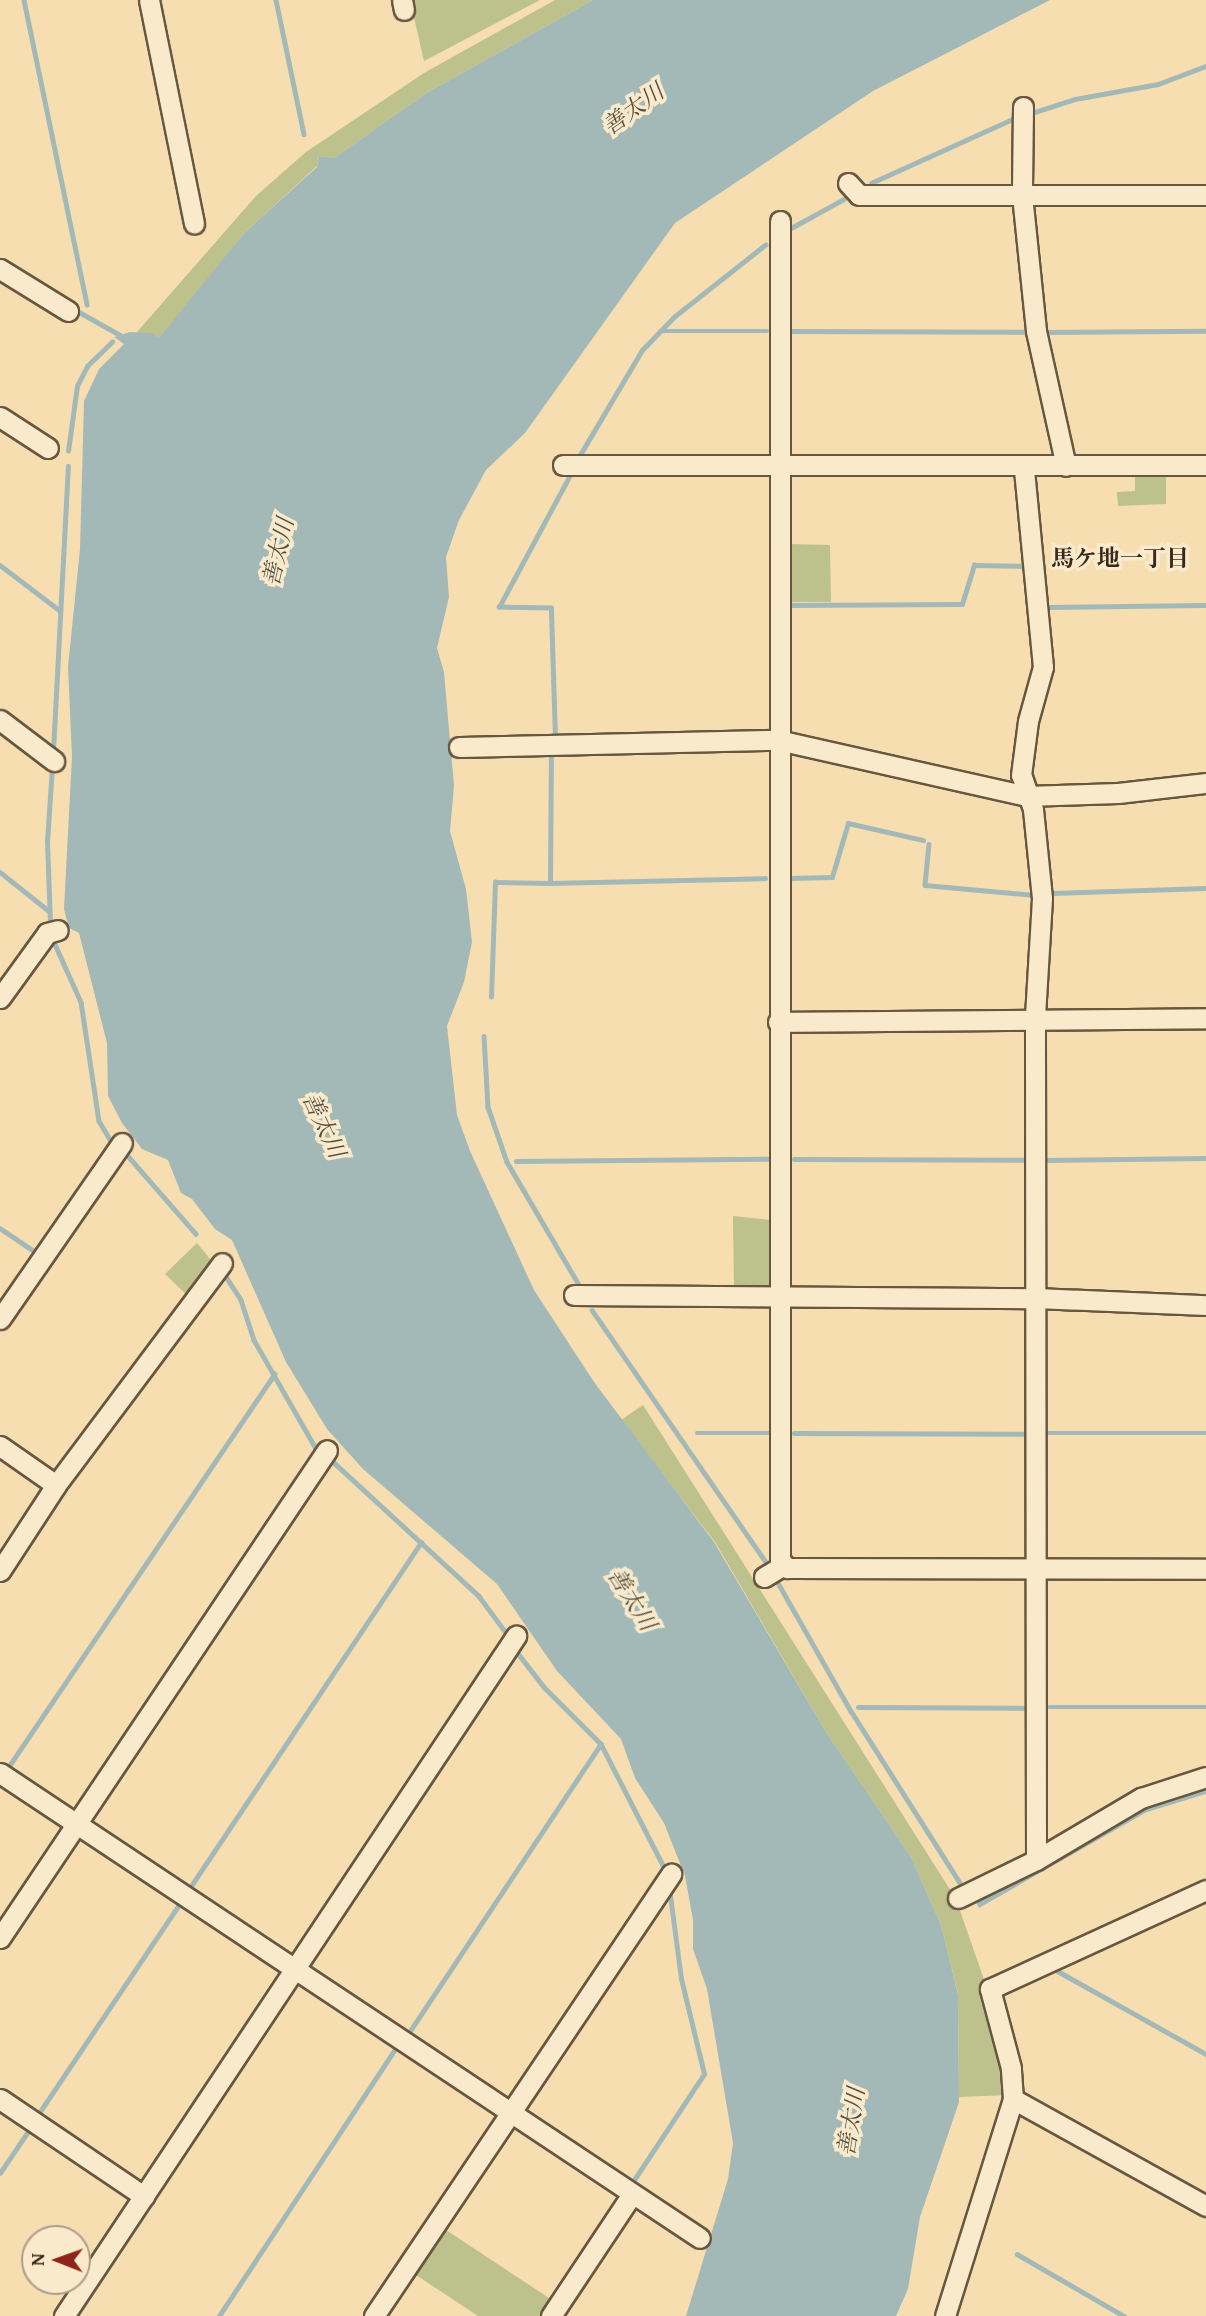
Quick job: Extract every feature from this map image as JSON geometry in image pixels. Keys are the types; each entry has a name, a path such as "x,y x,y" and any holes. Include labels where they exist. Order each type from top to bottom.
{"street":[{"path":"149,0 194,224"},
{"path":"1023,107 1022,195 1036,331 1066,466"},
{"path":"848,183 859,195 1206,195"},
{"path":"780,221 780,1560 786,1568 1206,1569"},
{"path":"0,269 68,310"},
{"path":"0,418 48,448"},
{"path":"563,465 1024,468 1206,465"},
{"path":"1024,468 1043,667 1028,721 1021,775 1026,796 1033,809 1042,898 1035,1016 1036,1860"},
{"path":"0,720 54,761"},
{"path":"459,747 778,740 1026,796 1118,793 1206,783"},
{"path":"0,998 47,933 58,930"},
{"path":"778,1022 1035,1016 1206,1018"},
{"path":"0,1318 122,1143"},
{"path":"0,1571 56,1485 222,1263"},
{"path":"574,1295 1036,1298 1206,1305"},
{"path":"0,1446 56,1485"},
{"path":"0,1938 327,1450"},
{"path":"764,1577 784,1564"},
{"path":"64,2316 516,1636"},
{"path":"0,1773 700,2238"},
{"path":"957,1898 1036,1860 1141,1798 1206,1777"},
{"path":"374,2316 671,1874"},
{"path":"945,2316 1013,2099 1011,2068 990,1989 1206,1891"},
{"path":"0,2099 144,2196"},
{"path":"1013,2099 1206,2206"},
{"path":"551,2316 632,2194"}],"green space":[{"path":"410,0 540,0 424,61"},
{"path":"555,0 593,0 428,92 334,158 319,156 317,166 243,234 159,339 137,332 256,196 306,152 424,73"},
{"path":"1166,472 1166,504 1118,506 1117,492 1135,491 1135,473"},
{"path":"789,544 830,545 831,602 789,602"},
{"path":"733,1216 772,1220 772,1283 763,1290 734,1290"},
{"path":"197,1243 215,1265 190,1298 165,1274"},
{"path":"643,1405 956,1899 988,1991 1010,2095 959,2097 958,1993 941,1925 911,1857 826,1732 715,1542 621,1420"},
{"path":"440,2226 552,2300 541,2316 478,2316 410,2271"}],"water":[{"name":"善太川","path":"593,0 1050,0 873,91 675,223 525,433 486,470 459,520 446,557 449,597 437,648 444,672 454,786 450,831 466,889 472,942 464,982 447,1026 457,1115 470,1151 534,1290 594,1382 714,1542 826,1732 911,1857 941,1925 958,1994 959,2102 920,2217 908,2289 896,2316 686,2316 728,2179 733,2143 707,1989 693,1949 693,1920 685,1876 664,1823 635,1778 621,1739 557,1671 497,1584 363,1469 327,1429 286,1362 232,1240 215,1229 192,1199 181,1193 168,1160 142,1149 122,1123 108,1096 107,1043 79,933 69,928 64,909 72,756 68,667 80,549 84,401 99,369 124,344 114,337 130,332 151,333 159,338 243,234 317,167 319,156 334,158 428,92"},
{"path":"1206,1785 1206,1794 1147,1812 979,1908 975,1900 1145,1805"}],"waterway":[{"path":"24,0 87,305"},
{"path":"276,0 304,134"},
{"path":"1032,113 1075,99 1158,84 1206,66"},
{"path":"871,183 1013,119"},
{"path":"791,228 844,199"},
{"path":"577,460 642,350 675,316 765,245"},
{"path":"74,309 122,336"},
{"path":"660,331 767,331"},
{"path":"788,331 1027,332"},
{"path":"1043,332 1206,331"},
{"path":"68,451 77,386 87,366 112,342"},
{"path":"53,751 68,466"},
{"path":"555,738 551,608 499,607 570,475"},
{"path":"0,565 59,610"},
{"path":"788,605 962,604 974,565 1026,566"},
{"path":"1047,607 1206,605"},
{"path":"491,997 495,882 550,883 551,753"},
{"path":"50,923 47,842 52,767"},
{"path":"789,878 832,877 848,823 923,840"},
{"path":"929,844 925,885 1035,895"},
{"path":"0,872 49,911"},
{"path":"550,883 765,878"},
{"path":"1052,893 1206,888"},
{"path":"54,942 81,1002 99,1121 114,1146"},
{"path":"484,1036 488,1107 507,1162 581,1288"},
{"path":"128,1156 196,1234"},
{"path":"1044,1160 1206,1158"},
{"path":"516,1161 769,1159"},
{"path":"794,1159 1026,1160"},
{"path":"0,1228 40,1255"},
{"path":"223,1272 241,1300 254,1340 318,1452"},
{"path":"592,1310 766,1562"},
{"path":"7,1769 274,1374"},
{"path":"697,1433 770,1433"},
{"path":"794,1433 1031,1434"},
{"path":"1046,1433 1206,1433"},
{"path":"329,1458 479,1596 507,1634"},
{"path":"189,1889 421,1543"},
{"path":"777,1581 851,1711 962,1886"},
{"path":"514,1648 544,1687 601,1744 664,1867"},
{"path":"858,1707 1028,1708"},
{"path":"1049,1707 1206,1707"},
{"path":"408,2034 601,1744"},
{"path":"630,2186 704,2074 681,1979 669,1888"},
{"path":"37,2116 182,1900"},
{"path":"1054,1969 1206,2054"},
{"path":"219,2316 397,2046"},
{"path":"0,2173 31,2127"},
{"path":"1017,2254 1124,2316"}],"district":[{"name":"馬ケ地一丁目","path":"1120,558"}]}
